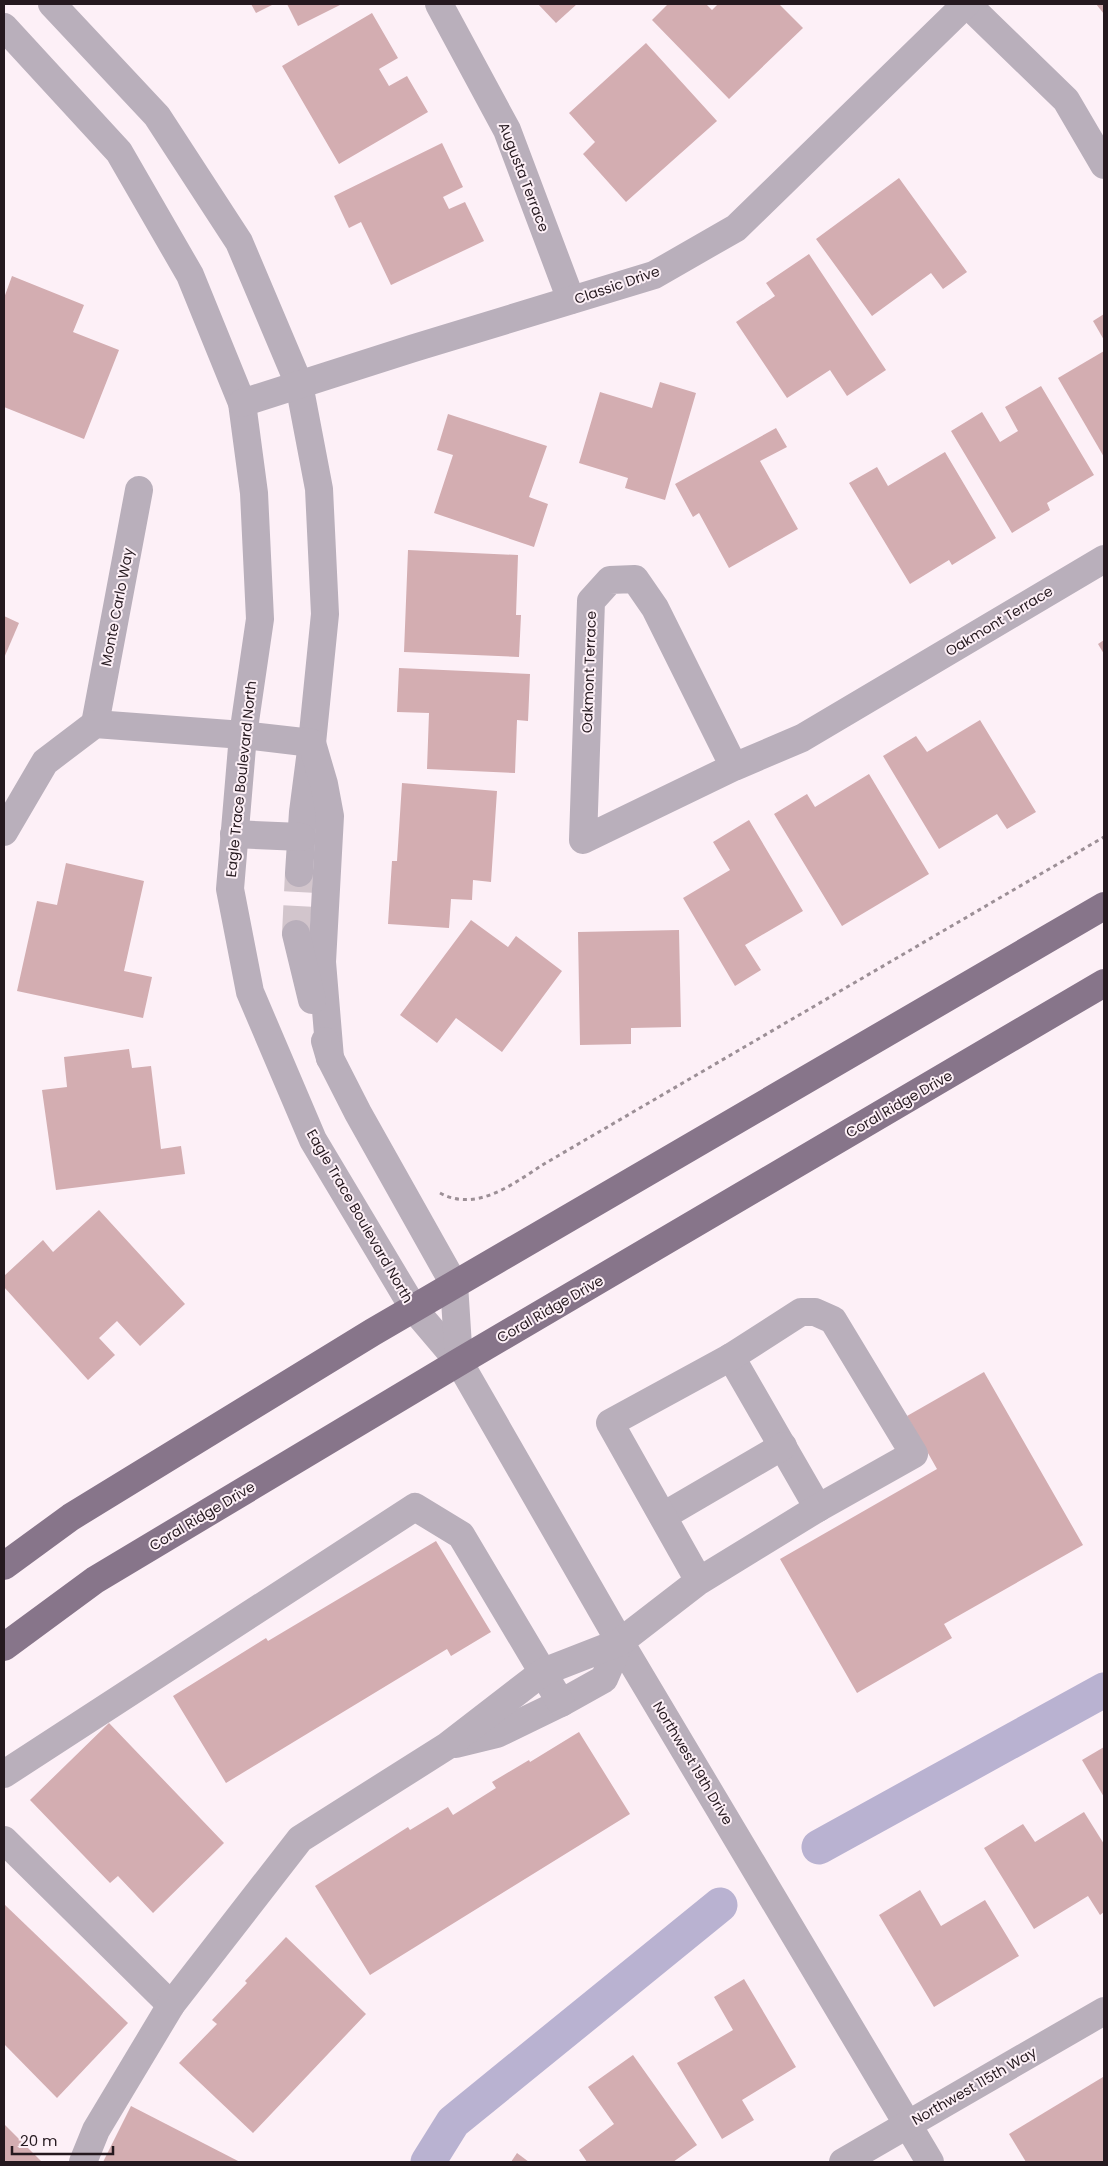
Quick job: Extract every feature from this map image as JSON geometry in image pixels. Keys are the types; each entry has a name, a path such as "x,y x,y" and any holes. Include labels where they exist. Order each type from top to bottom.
{"main road":[{"path":"4,1566 71,1517 454,1284 1104,906"},
{"name":"Coral Ridge Drive","path":"4,1647 95,1580 460,1362 1104,983"}],"street":[{"path":"52,4 157,116 239,242 299,384 319,489 325,614 301,838 299,873"},
{"name":"Augusta Terrace","path":"439,4 507,130 571,300"},
{"path":"967,4 1066,100 1104,165"},
{"name":"Classic Drive","path":"242,403 654,275 736,228 967,4"},
{"name":"Eagle Trace Boulevard North","path":"4,27 119,152 190,275 242,403 254,493 260,619 243,735 230,889 250,992 313,1140 414,1309 460,1362"},
{"name":"Monte Carlo Way","path":"95,724 139,490"},
{"name":"Oakmont Terrace","path":"734,767 650,601 635,578 610,580 591,601 583,840 734,767 802,738 1104,559"},
{"path":"4,832 45,762 95,724 243,735 312,743"},
{"path":"312,743 324,784 330,816 322,962 330,1058"},
{"path":"234,834 301,838"},
{"path":"296,934 308,986 330,1058 358,1113 454,1284 460,1362"},
{"path":"83,2162 96,2130 171,2005 300,1839 447,1746 543,1672 620,1642 699,1581 818,1508 914,1454 833,1320 815,1312 801,1312 731,1356 610,1423 699,1581"},
{"path":"731,1356 818,1508"},
{"name":"Northwest 19th Drive","path":"460,1362 620,1642 930,2162"},
{"path":"663,1516 783,1446"},
{"path":"4,1774 415,1506 461,1535 561,1703"},
{"path":"447,1746 498,1734 604,1679 620,1642"},
{"path":"4,1840 171,2005"},
{"name":"Northwest 115th Way","path":"843,2162 1104,2010"}],"path":[{"path":"436,1190 442,1194 467,1200 489,1196 509,1186 552,1159 1104,837"}],"building":[{"path":"251,4 274,4 256,13"},
{"path":"287,4 342,4 298,26"},
{"path":"538,4 577,4 556,23"},
{"path":"668,4 706,4 712,10 718,4 779,4 803,28 729,99 652,20"},
{"path":"1096,4 1104,4 1104,14"},
{"path":"372,13 398,58 379,69 389,86 407,76 428,112 339,164 282,66"},
{"path":"646,43 717,121 626,202 583,154 595,142 569,113"},
{"path":"442,143 463,187 443,197 449,209 465,202 484,241 391,285 361,222 349,228 334,196"},
{"path":"899,178 967,272 943,289 931,273 872,316 816,239"},
{"path":"809,254 886,370 847,396 830,370 787,398 736,322 775,296 766,283"},
{"path":"12,276 84,305 73,332 119,350 84,439 4,407 4,298"},
{"path":"1104,314 1104,340 1093,321"},
{"path":"1104,351 1104,457 1058,378"},
{"path":"660,382 696,393 665,500 625,488 628,478 579,463 600,392 652,408"},
{"path":"1041,386 1094,475 1047,503 1050,510 1012,533 951,431 982,412 1000,442 1018,431 1005,407"},
{"path":"448,414 547,446 529,497 548,504 534,547 434,513 453,455 437,450"},
{"path":"776,428 787,447 760,461 798,529 729,568 699,513 693,517 675,484"},
{"path":"945,452 996,538 952,565 949,560 910,584 849,483 877,467 888,486"},
{"path":"408,550 518,555 516,615 521,615 519,657 404,652"},
{"path":"4,616 19,623 4,658"},
{"path":"1104,640 1104,654 1098,644"},
{"path":"399,668 530,674 528,721 517,720 515,773 427,769 429,713 397,712"},
{"path":"980,720 1036,812 1007,829 997,814 939,849 883,756 916,736 927,752"},
{"path":"869,774 929,874 842,926 774,814 807,794 815,807"},
{"path":"402,783 497,791 491,882 473,880 472,900 451,899 449,928 388,924 392,861 397,861"},
{"path":"749,820 803,911 745,945 761,970 735,986 683,898 730,870 713,842"},
{"path":"66,863 144,881 124,971 152,977 143,1018 17,991 37,901 57,905"},
{"path":"471,920 508,947 516,936 562,971 502,1052 456,1018 437,1043 400,1015"},
{"path":"679,930 681,1027 631,1028 631,1044 580,1045 578,932"},
{"path":"129,1049 132,1068 151,1066 161,1149 181,1146 185,1174 56,1190 42,1090 67,1087 64,1057"},
{"path":"99,1210 185,1304 140,1346 117,1321 99,1338 115,1355 88,1380 4,1287 4,1276 43,1240 53,1252"},
{"path":"984,1372 1083,1545 944,1624 952,1638 857,1693 780,1559 937,1469 907,1416"},
{"path":"436,1541 491,1632 451,1656 447,1649 226,1783 173,1696 266,1638 268,1641"},
{"path":"109,1723 224,1843 153,1913 118,1876 110,1883 30,1800"},
{"path":"579,1732 630,1814 370,1975 315,1886 408,1827 410,1830 448,1807 453,1815 496,1788 492,1782 529,1760 530,1762"},
{"path":"1104,1747 1104,1797 1082,1760"},
{"path":"1084,1812 1104,1844 1104,1912 1100,1915 1088,1896 1034,1929 984,1848 1023,1824 1035,1842"},
{"path":"920,1890 941,1926 985,1900 1019,1956 934,2007 879,1915"},
{"path":"4,1904 128,2023 57,2098 4,2044"},
{"path":"286,1937 366,2014 253,2133 179,2063 217,2024 212,2020 247,1983 245,1981"},
{"path":"744,1979 796,2067 742,2100 754,2120 722,2139 677,2063 733,2030 714,1997"},
{"path":"633,2055 697,2145 673,2162 587,2162 579,2150 614,2124 588,2087"},
{"path":"1103,2077 1104,2162 1026,2162 1009,2134"},
{"path":"131,2106 240,2162 103,2162"},
{"path":"4,2124 42,2162 4,2162"},
{"path":"517,2153 529,2162 511,2162"}],"waterway":[{"path":"819,1847 1104,1690"},
{"path":"428,2162 453,2122 720,1905"}],"tunnel":[{"path":"296,934 299,873"}]}
